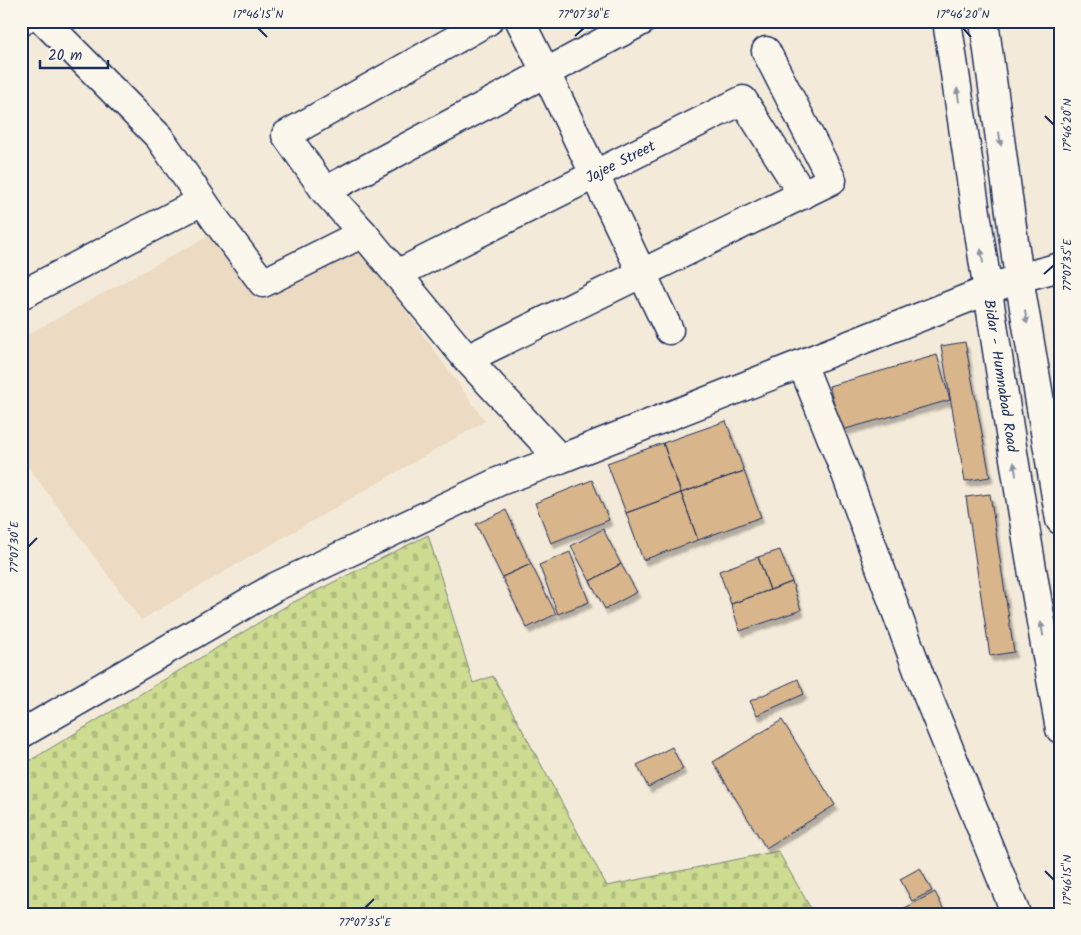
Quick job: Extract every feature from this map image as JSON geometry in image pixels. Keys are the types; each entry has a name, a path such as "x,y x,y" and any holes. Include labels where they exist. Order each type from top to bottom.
{"street":[{"path":"44,21 159,138 202,201 263,283 363,233"},
{"path":"488,21 286,135 325,191 363,233 467,359 560,459"},
{"path":"520,21 669,330"},
{"path":"325,191 642,21"},
{"name":"Bidar - Humnabad Road","path":"947,21 987,291 1060,729"},
{"path":"984,21 1019,278 1060,520"},
{"path":"467,359 832,180 766,51"},
{"name":"Jajee Street","path":"397,274 743,100 803,195"},
{"path":"21,295 202,201"},
{"path":"21,734 275,587 500,481 1019,278 1060,266"},
{"path":"802,364 846,474 922,682 1016,914"}],"shaded area":[{"path":"214,233 256,300 362,250 485,421 141,620 21,457 21,338"}],"green space":[{"path":"428,535 473,683 493,676 607,886 778,851 814,914 21,914 21,766 288,605"}],"building":[{"path":"965,342 990,477 965,481 941,346"},
{"path":"937,355 950,400 842,430 829,386"},
{"path":"726,421 744,471 681,493 663,443"},
{"path":"663,443 681,493 626,513 607,463"},
{"path":"744,471 761,517 698,540 681,493"},
{"path":"592,480 609,520 551,543 535,503"},
{"path":"681,493 698,540 643,560 626,513"},
{"path":"990,494 1014,652 990,656 966,497"},
{"path":"506,510 531,564 502,577 476,524"},
{"path":"603,529 621,564 590,581 571,546"},
{"path":"780,550 792,582 770,590 758,557"},
{"path":"570,552 589,602 558,614 539,565"},
{"path":"758,557 770,590 731,604 719,571"},
{"path":"531,564 556,614 527,628 502,577"},
{"path":"621,564 637,592 605,609 590,581"},
{"path":"792,582 801,610 740,631 731,604"},
{"path":"798,679 804,694 757,715 750,701"},
{"path":"782,720 835,805 766,848 713,762"},
{"path":"672,747 683,769 648,787 637,765"},
{"path":"920,868 932,891 912,901 900,879"},
{"path":"935,892 946,914 903,914 901,910"}]}
